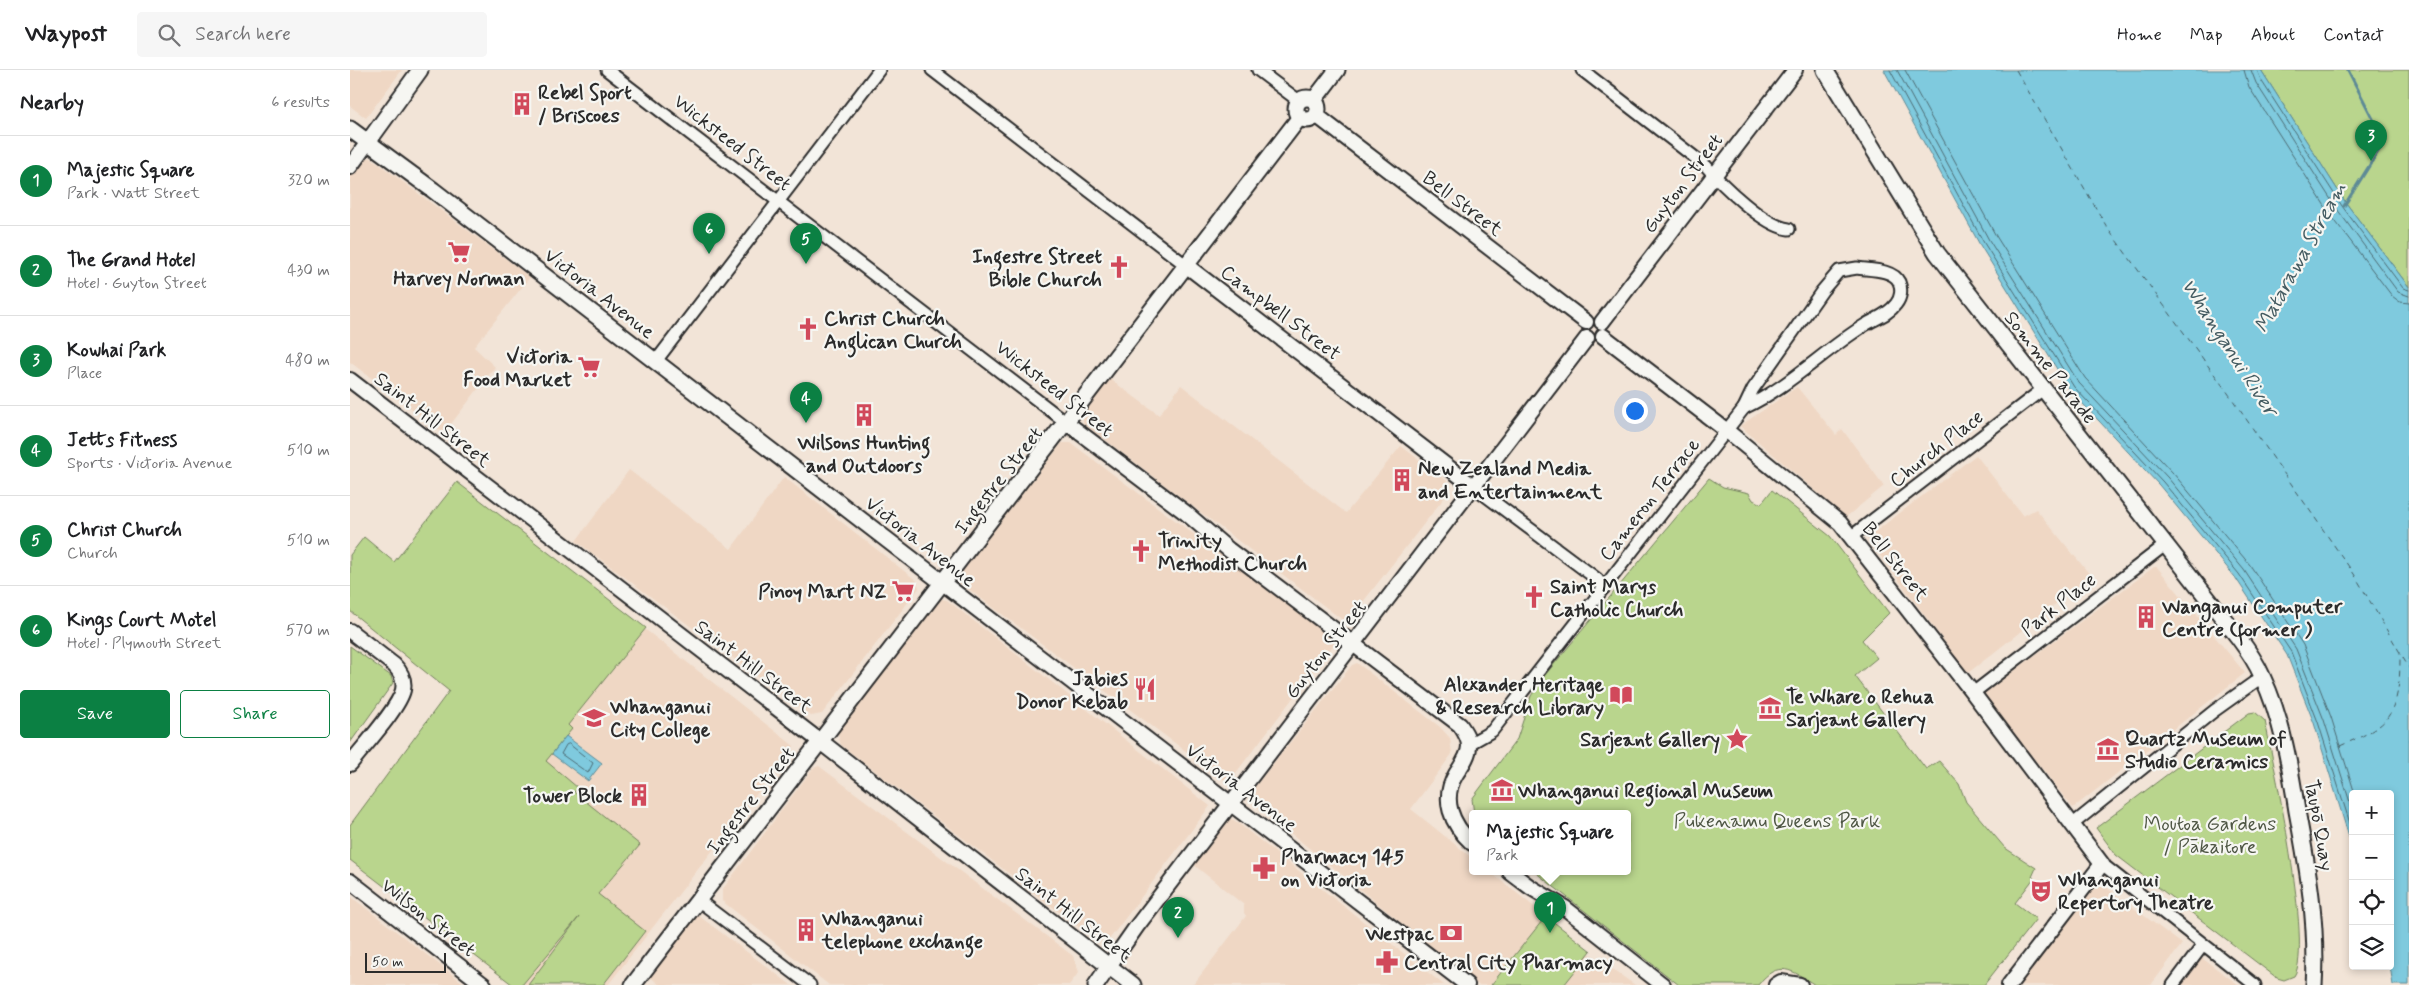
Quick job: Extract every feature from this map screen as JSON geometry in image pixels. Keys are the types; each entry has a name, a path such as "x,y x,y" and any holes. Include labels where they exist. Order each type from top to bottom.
{"main road":[{"path":"368,142 420,70"},
{"name":"Ingestre Street","path":"640,982 698,900 1187,266 1304,106 1337,70"},
{"name":"Somme Parade","path":"1825,70 1937,252 2238,637 2262,676"},
{"path":"1304,106 1318,106 1316,116"},
{"name":"Victoria Avenue","path":"350,128 943,583"},
{"name":"Taupō Quay","path":"2262,676 2281,731 2308,872 2316,936 2314,985"},
{"name":"Saint Hill Street","path":"821,742 1133,985"},
{"name":"Guyton Street","path":"1096,985 1109,966"}],"street":[{"name":"Wicksteed Street","path":"607,70 876,278 912,302 1067,423 1186,512 1229,550 1460,725 1469,744"},
{"path":"656,361 879,70"},
{"name":"Campbell Street","path":"932,70 1604,588"},
{"path":"1258,70 1304,106"},
{"path":"1582,70 1706,166 1721,185 1773,224 1789,229"},
{"name":"Guyton Street","path":"1602,329 1713,175 1795,70"},
{"name":"Bell Street","path":"1316,116 1586,322"},
{"path":"350,168 368,142"},
{"name":"Cameron Terrace","path":"1469,744 1492,731 1727,431 1744,408 1753,389 1834,275 1844,269 1857,268 1891,274 1897,279 1900,286 1899,300 1886,314 1865,325 1766,398 1744,408"},
{"path":"1596,319 1602,329 1597,340 1587,338 1584,332 1586,322 1596,319"},
{"name":"Bell Street","path":"1602,329 1824,509 1852,536 2102,864"},
{"name":"Guyton Street","path":"1109,966 1587,338"},
{"name":"Saint Hill Street","path":"350,380 821,742"},
{"name":"Church Place","path":"1852,536 2043,389"},
{"name":"Park Place","path":"1973,693 2165,545"},
{"name":"Victoria Avenue","path":"943,583 1467,985"},
{"path":"350,631 394,665 399,670 404,683 398,701 350,764"},
{"path":"2072,824 2262,676"},
{"path":"1469,744 1466,757 1448,789 1448,804 1456,824 1469,839"},
{"path":"2009,985 2102,864 2255,985"},
{"path":"1514,875 1565,908 1663,985"},
{"name":"Wilson Street","path":"350,881 484,985"},
{"path":"698,900 810,985"},
{"path":"2173,985 2203,945"},
{"path":"1776,985 1781,982 1800,985"}],"shaded area":[{"path":"350,70 402,70 366,118 350,106"},
{"path":"364,157 371,158 530,277 474,347 495,367 444,433 350,362 350,175"},
{"path":"1110,379 1159,415 1181,385 1346,513 1401,446 1450,483 1451,489 1349,620 1344,621 1083,423 1083,413"},
{"path":"1797,387 1836,435 1842,429 1884,486 1846,517 1740,426"},
{"path":"1062,443 1071,443 1332,637 1334,644 1232,778 1223,779 959,582 960,573"},
{"path":"1976,455 2023,516 2036,509 2091,576 1968,673 1867,538"},
{"path":"629,470 731,549 784,477 917,581 919,588 822,714 811,716 576,541"},
{"name":"Whanganui City College","path":"457,482 794,746 608,985 513,985 350,860 350,824 449,691 350,611 350,555 364,537 394,562"},
{"path":"2154,567 2157,567 2245,673 2073,808 1983,694"},
{"path":"937,598 947,600 1210,806 1108,941 1097,941 841,745 837,732"},
{"path":"1357,663 1440,727 1450,738 1452,754 1411,809 1469,856 1469,875 1494,875 1546,916 1491,985 1478,985 1251,801 1250,793 1352,665"},
{"path":"819,766 1073,956 1079,972 1069,985 829,985 722,901 722,890 813,768"},
{"path":"1230,819 1234,820 1444,985 1193,985 1246,916 1244,905 1194,865"},
{"path":"2095,879 2182,944 2151,985 2016,985"},
{"path":"350,896 466,985 350,985"},
{"path":"699,916 791,985 660,985 649,976 691,917"},
{"path":"1589,953 1635,985 1564,985"},
{"path":"2199,956 2239,985 2177,985"}],"green space":[{"path":"2261,70 2409,70 2409,287 2346,203"},
{"name":"Pukenamu Queens Park","path":"1709,478 1723,487 1749,493 1753,500 1761,504 1772,490 1830,536 1889,613 1862,640 1877,658 1855,676 1926,769 1939,761 1959,784 1966,802 2005,848 2036,868 2032,877 2034,878 2015,903 2036,919 1984,985 1815,985 1792,972 1779,970 1765,977 1758,985 1679,985 1539,875 1631,875 1631,810 1473,810 1472,799 1517,739 1531,696 1545,675"},
{"name":"Whanganui City College","path":"457,482 646,628 568,725 572,729 546,761 578,788 574,792 640,845 598,894 645,931 603,985 528,985 579,917 522,985 513,985 350,860 350,825 449,691 350,611 350,555 364,537 394,562"},
{"path":"350,646 391,676 393,683 350,743"},
{"name":"Moutoa Gardens / Pākaitore","path":"2255,712 2265,721 2283,812 2296,894 2299,959 2294,976 2284,980 2277,978 2116,855 2096,828 2249,713"},
{"path":"1546,916 1591,951 1564,985 1491,985"}],"water":[{"name":"Whanganui River","path":"1884,70 2261,70 2346,203 2409,287 2409,985 2393,985 2391,970 2394,970 2394,790 2349,790 2349,837 2314,723 2287,655 2235,577 2159,485 2070,390 1980,245"},
{"path":"566,736 602,763 588,781 552,754"}],"waterway":[{"name":"Matarawa Stream","path":"2344,206 2381,147 2374,121 2348,70"}],"ferry route":[{"path":"2016,70 2108,229 2228,393 2354,574 2409,668"},
{"path":"2340,746 2360,737 2386,720 2395,702 2400,672 2400,653"}],"place":[{"name":"Rebel Sport / Briscoes","path":"522,104"},
{"name":"Kowhai Park","path":"2371,161"},
{"name":"Harvey Norman","path":"459,252"},
{"name":"Kings Court Motel","path":"709,254"},
{"name":"Christ Church","path":"806,264"},
{"name":"Ingestre Street Bible Church","path":"1119,267"},
{"name":"Christ Church Anglican Church","path":"808,329"},
{"name":"Victoria Food Market","path":"589,367"},
{"name":"Wilsons Hunting and Outdoors","path":"864,415"},
{"name":"Jetts Fitness","path":"806,423"},
{"name":"New Zealand Media and Entertainment","path":"1402,480"},
{"name":"Trinity Methodist Church","path":"1141,551"},
{"name":"Pinoy Mart NZ","path":"903,591"},
{"name":"Saint Marys Catholic Church","path":"1534,597"},
{"name":"Wanganui Computer Centre (former )","path":"2146,617"},
{"name":"Jabies Donor Kebab","path":"1145,689"},
{"name":"Alexander Heritage & Research Library","path":"1621,695"},
{"name":"Te Whare o Rehua Sarjeant Gallery","path":"1770,708"},
{"name":"Whanganui City College","path":"594,718"},
{"name":"Sarjeant Gallery","path":"1737,739"},
{"name":"Quartz Museum of Studio Ceramics","path":"2108,749"},
{"name":"Whanganui Regional Museum","path":"1502,790"},
{"name":"Tower Block","path":"639,795"},
{"name":"Pharmacy 145 on Victoria","path":"1264,868"},
{"name":"Whanganui Repertory Theatre","path":"2041,891"},
{"name":"Whanganui telephone exchange","path":"806,930"},
{"name":"Westpac","path":"1451,933"},
{"name":"Majestic Square","path":"1550,933"},
{"name":"The Grand Hotel","path":"1178,938"},
{"name":"Central City Pharmacy","path":"1387,962"}]}
